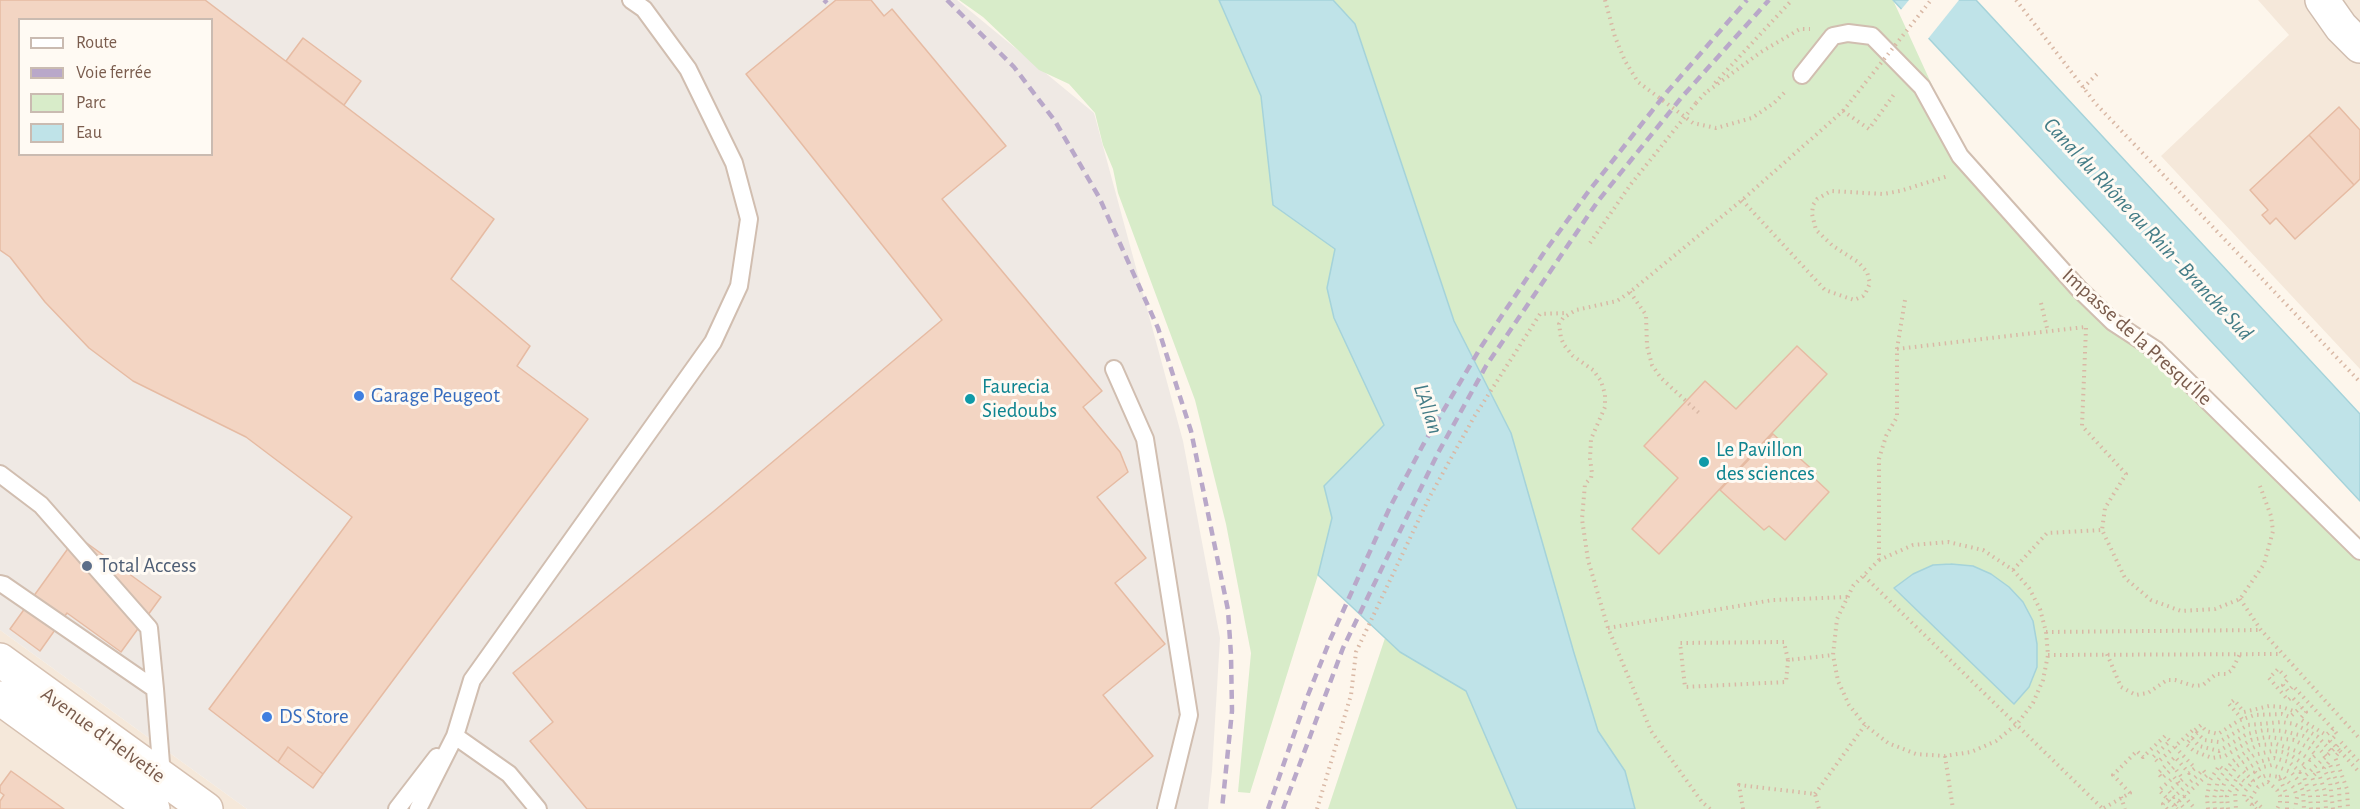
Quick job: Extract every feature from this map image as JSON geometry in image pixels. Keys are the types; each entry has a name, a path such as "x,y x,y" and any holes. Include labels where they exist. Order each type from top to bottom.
{"main road":[{"path":"2322,0 2341,27 2360,46"},
{"name":"Avenue d'Helvetie","path":"0,660 206,809"},
{"name":"Avenue d'Helvetie","path":"1,702 153,809"}],"lane":[{"path":"418,809 455,736 472,680 713,342 739,286 748,219 734,163 688,69 644,9 632,0"},
{"name":"Impasse de la Presqu'Île","path":"1833,36 1848,33 1872,36 1910,73 1923,87 1960,156 2078,288 2113,321 2156,350 2360,551"},
{"path":"1802,75 1833,36"},
{"path":"1114,369 1145,439 1189,715 1166,809"},
{"path":"0,474 41,505 149,628 162,777"},
{"path":"0,584 155,689"},
{"path":"397,809 455,736"},
{"path":"455,736 509,774 538,809"}],"path":[{"path":"1605,0 1615,37 1625,61 1638,82 1693,123 1716,128 1752,118 1774,103 1802,75"},
{"path":"1590,243 1631,184 1696,103 1792,0"},
{"path":"1710,809 1702,802 1651,731 1608,628 1588,560 1582,519 1585,484 1591,478 1592,473 1591,439 1605,407 1605,394 1601,381 1593,370 1568,350 1561,338 1559,324 1576,310 1617,301 1742,200 1843,111 1931,0"},
{"path":"2016,0 2096,104 2360,382"},
{"path":"1708,91 1761,52 1800,29 1820,29 1833,36"},
{"path":"2083,88 2099,72"},
{"path":"1843,111 1869,129 1910,73"},
{"path":"1742,200 1825,290 1854,300 1866,292 1870,283 1867,272 1858,262 1833,246 1816,230 1812,214 1813,205 1817,199 1831,191 1882,194 1900,191 1970,168"},
{"path":"1630,292 1646,315 1647,346 1652,365 1661,378 1699,413"},
{"path":"1879,560 1879,459 1886,436 1897,417 1897,349 1905,300"},
{"path":"2041,303 2048,332"},
{"path":"1317,809 1351,695 1356,652 1429,498 1474,417 1540,314 1569,314"},
{"path":"1897,349 2048,332 2113,321"},
{"path":"2086,327 2082,426 2126,474 2104,508 2102,530 2126,578 2151,600 2181,611 2214,609 2240,599 2264,564 2273,531 2271,516 2260,486"},
{"path":"2013,570 2047,533 2102,530"},
{"path":"1948,542 1983,550 2013,570 2034,599 2046,632 2048,655 2043,680 2033,704 2017,724 1996,741 1971,752 1945,756 1916,753 1888,743 1865,725 1849,705 1838,681 1833,656 1837,619 1853,586 1879,560 1912,545 1948,542"},
{"path":"1864,576 2103,808 2130,793 2113,775 2137,751 2143,757 2165,736 2170,741 2153,757 2157,762 2201,725 2206,731 2218,734 2242,720 2265,714 2290,717 2301,707"},
{"path":"1608,628 1773,600 1848,597"},
{"path":"2240,599 2261,630 2360,739"},
{"path":"2046,632 2261,630"},
{"path":"1784,642 1788,660 1786,682 1685,687 1680,643 1784,642"},
{"path":"2107,654 2121,687 2136,695 2148,693 2167,680 2193,686 2203,684 2216,674 2226,674 2232,670 2240,654"},
{"path":"2048,655 2282,654"},
{"path":"1788,660 1833,656"},
{"path":"2333,729 2326,735 2300,719 2306,712 2292,697 2288,700 2269,678 2278,669 2288,680 2283,685 2288,691 2293,686 2333,729 2337,734 2330,741 2360,773"},
{"path":"2242,720 2229,704 2234,700 2244,712 2269,706 2282,707 2296,712"},
{"path":"2195,731 2204,740 2219,742 2248,725 2282,722 2294,724 2318,737 2331,751"},
{"path":"1815,794 1865,725"},
{"path":"2192,738 2199,746 2219,750 2247,734 2273,730 2293,733 2314,743 2326,756"},
{"path":"2195,731 2186,744 2194,751 2212,758 2225,756 2251,740 2267,737 2294,740 2309,748 2316,755 2310,760 2292,748 2268,744 2250,749 2224,770 2215,789 2215,809"},
{"path":"2311,809 2310,795 2304,777 2331,751 2341,742 2360,763"},
{"path":"2309,748 2314,743"},
{"path":"2175,747 2194,768 2189,773 2175,757 2158,773 2162,778 2174,767 2183,778 2179,783 2169,791 2174,797 2203,770 2207,775 2178,801 2175,807 2159,790 2174,777 2179,783"},
{"path":"2222,809 2221,794 2224,784 2237,766 2254,755 2272,751 2292,756 2306,766 2300,772 2289,762 2274,758 2251,765 2243,771 2253,781 2244,795 2256,809"},
{"path":"2340,751 2335,757 2347,789 2348,809"},
{"path":"1945,756 1953,809"},
{"path":"2233,761 2237,766"},
{"path":"2333,809 2330,782 2324,768 2329,762 2339,788 2340,809"},
{"path":"2295,809 2294,788 2283,776 2267,775 2260,778 2255,772 2272,765 2291,772 2298,780 2302,790 2304,809"},
{"path":"2208,809 2207,797 2210,780 2219,766 2224,770"},
{"path":"2318,809 2318,794 2312,777 2318,771 2325,792 2326,809"},
{"path":"2228,809 2227,796 2230,787 2238,777 2244,781 2235,792 2236,809"},
{"path":"2279,777 2287,795 2287,809"},
{"path":"2251,798 2258,787 2268,782 2280,796 2277,809"},
{"path":"1743,809 1739,785 1815,794"},
{"path":"1815,794 1819,809"},
{"path":"2184,796 2195,809"},
{"path":"2121,797 2125,809"},
{"path":"2167,809 2163,804 2168,799"},
{"path":"2178,801 2185,809"},
{"path":"2252,805 2255,801 2263,809"}],"shaded area":[{"path":"0,0 957,0 1094,113 1183,441 1220,638 1208,809 247,809 0,630"},
{"path":"2258,0 2360,0 2360,369 2161,156 2289,35"},
{"path":"0,630 247,809 0,809"}],"green space":[{"path":"959,0 1219,0 1261,95 1273,204 1335,249 1327,288 1334,318 1384,425 1324,486 1332,518 1318,575 1250,793 1238,792 1251,653 1226,524 1195,400 1118,193 1113,169 1103,145 1095,113 1069,84 1039,70 983,17"},
{"path":"1333,0 1893,0 1970,168 2049,255 2156,350 2360,551 2360,809 1635,809 1625,771 1598,731 1511,433 1454,321 1355,24"},
{"path":"1385,638 1400,652 1466,691 1517,809 1328,809"}],"water":[{"name":"L'Allan","path":"1219,0 1333,0 1355,24 1454,321 1511,433 1598,731 1625,771 1635,809 1517,809 1466,691 1400,652 1318,575 1332,518 1324,486 1384,425 1334,318 1327,288 1335,249 1273,205 1261,96"},
{"name":"Canal du Rhône au Rhin - Branche Sud","path":"1893,0 1976,0 2360,414 2360,501"},
{"path":"1933,565 1973,566 1991,574 2009,587 2023,602 2033,621 2037,644 2037,667 2029,687 2014,704 1894,588 1913,574"}],"pier":[{"path":"1909,0 1959,0 1927,40 1900,11"}],"building":[{"name":"Garage Peugeot","path":"0,0 205,0 494,219 451,279 530,346 517,366 588,419 323,774 288,747 278,762 209,709 352,517 246,437 133,381 89,348 45,302 10,257 0,250"},
{"name":"Faurecia Siedoubs","path":"836,0 871,0 884,16 892,9 1006,146 942,199 1102,391 1083,407 1120,452 1128,472 1097,497 1146,558 1115,583 1165,644 1103,695 1153,756 1090,809 587,809 530,741 553,722 513,673 714,511 942,320 746,74"},
{"path":"303,38 361,81 344,105 286,61"},
{"path":"2339,107 2360,130 2360,179 2354,185 2309,135"},
{"path":"2309,135 2354,185 2295,239 2276,218 2270,224 2262,215 2268,210 2250,190"},
{"name":"Le Pavillon des sciences","path":"1797,346 1827,374 1659,554 1632,529 1678,478 1644,446 1705,381 1736,409"},
{"path":"1773,434 1816,473 1813,477 1829,492 1785,540 1769,526 1764,530 1720,490"},
{"name":"Total Access","path":"77,536 161,597 121,652 67,613 40,651 10,629"},
{"path":"288,747 323,774 313,788 278,762"},
{"path":"11,771 64,809 0,809 0,801 4,795 0,792 0,786"}],"railway":[{"path":"824,0 827,3"},
{"path":"947,0 1014,67 1055,121 1099,197 1158,328 1191,431 1228,610 1232,711 1222,809"},
{"path":"1268,809 1306,700 1330,640 1390,507 1423,445 1481,347 1543,254 1588,192 1667,92 1747,0"},
{"path":"1283,809 1343,648 1438,453 1486,366 1598,201 1681,98 1769,0"}],"place":[{"name":"Garage Peugeot","path":"359,396"},
{"name":"Faurecia Siedoubs","path":"970,399"},
{"name":"Le Pavillon des sciences","path":"1704,462"},
{"name":"Total Access","path":"87,566"},
{"name":"DS Store","path":"267,717"}]}
